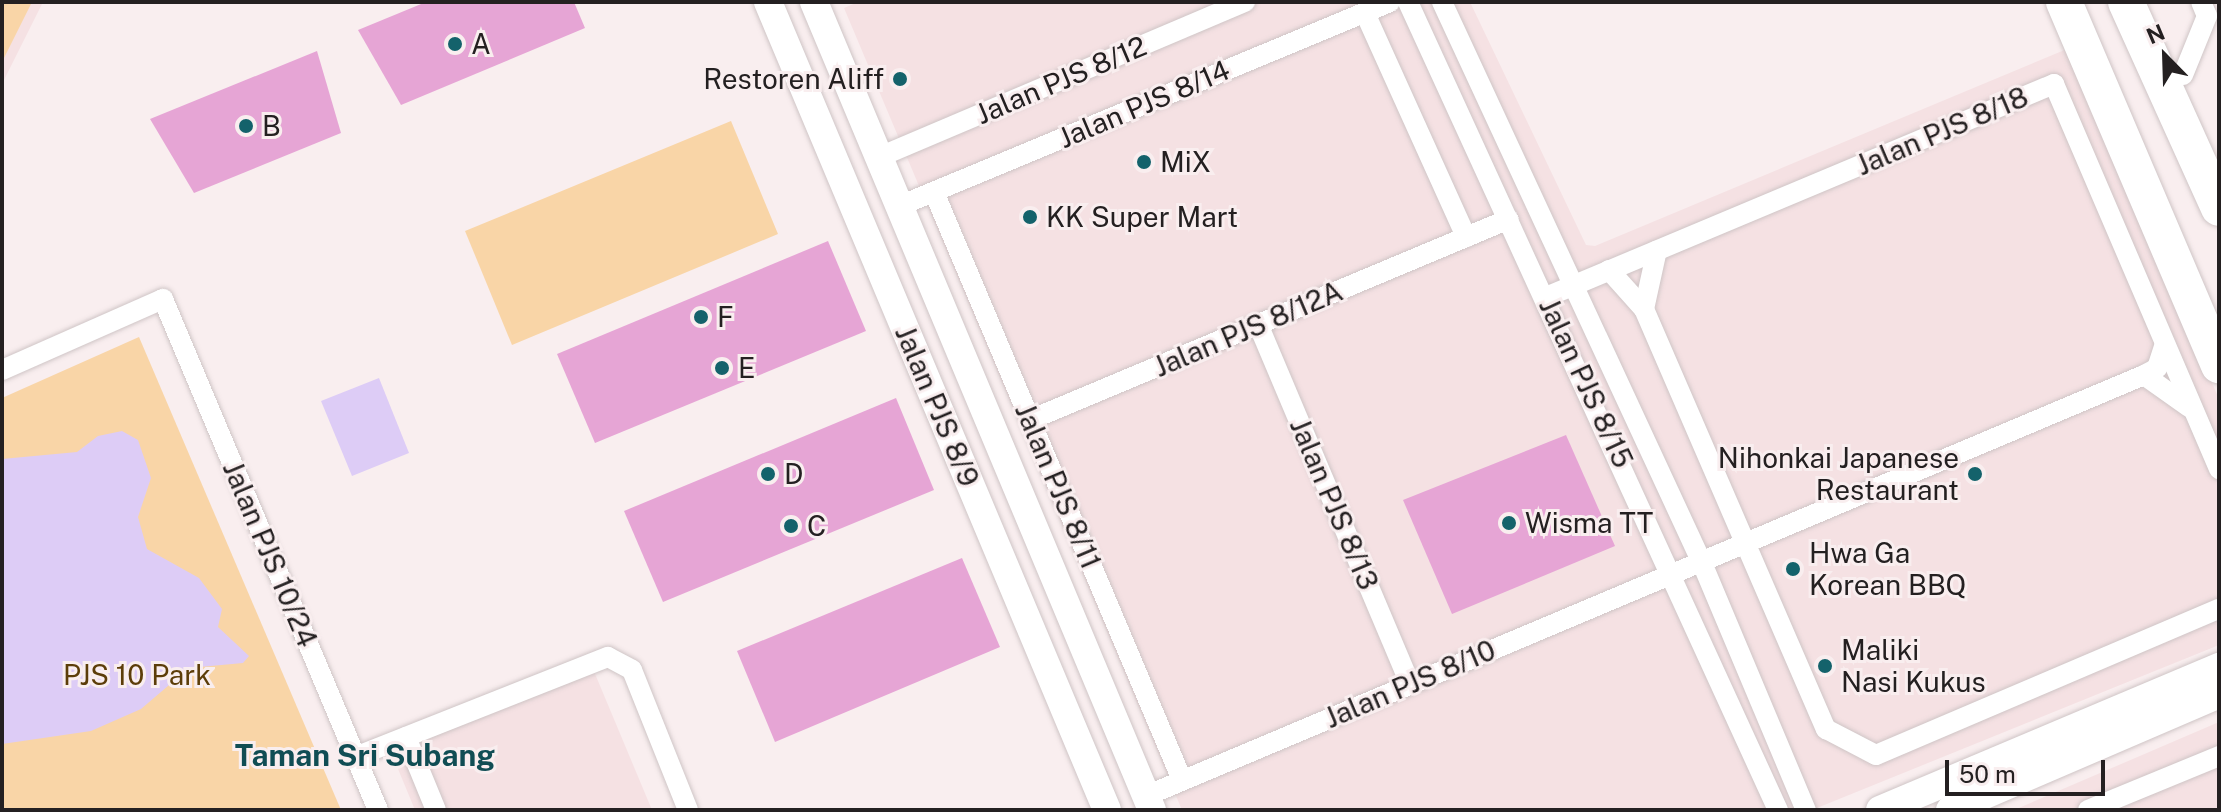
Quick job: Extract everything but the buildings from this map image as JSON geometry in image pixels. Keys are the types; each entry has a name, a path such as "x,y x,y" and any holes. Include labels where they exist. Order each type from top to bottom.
{"highway":[{"path":"2064,2 2219,365"},
{"path":"2086,2 2219,309"},
{"path":"2126,2 2219,208"},
{"path":"2151,2 2219,158"}],"street":[{"name":"Jalan PJS 8/9","path":"814,2 897,207 1149,803"},
{"name":"Jalan PJS 8/12","path":"877,158 1245,2"},
{"name":"Jalan PJS 8/14","path":"897,207 1390,2"},
{"name":"Jalan PJS 8/15","path":"1408,2 1675,574 1778,810"},
{"name":"Jalan PJS 8/15","path":"1442,2 1702,563 1806,810"},
{"path":"2183,75 2207,16 2201,2"},
{"name":"Jalan PJS 8/9","path":"775,4 1107,810"},
{"path":"1365,13 1466,237"},
{"name":"Jalan PJS 8/18","path":"1546,297 2054,84 2219,469"},
{"name":"Jalan PJS 8/11","path":"934,192 1182,780"},
{"name":"Jalan PJS 8/12A","path":"1030,420 1509,219"},
{"path":"1644,309 1657,250"},
{"path":"1609,270 1644,309 1826,729 1876,755 2219,609"},
{"name":"Jalan PJS 10/24","path":"2,370 163,299 378,810"},
{"name":"Jalan PJS 8/13","path":"1258,324 1410,684"},
{"path":"1702,563 2144,375 2157,368 2165,344"},
{"name":"Jalan PJS 8/18","path":"2144,375 2177,394 2195,414"},
{"name":"Jalan PJS 8/10","path":"1149,803 1182,780 1702,563"},
{"path":"355,757 608,657 622,660 632,670 688,810"},
{"path":"1880,810 2219,667"},
{"path":"1950,810 2219,694"},
{"path":"406,737 436,810"},
{"path":"2088,810 2219,756"}],"shaded area":[{"path":"2,2 43,2 2,84"},
{"path":"858,2 1470,2 1586,245 1595,246 2067,49 2219,399 2219,645 1812,810 1182,810 844,8"},
{"path":"379,378 409,453 352,476 321,401"},
{"path":"122,431 138,440 151,478 138,517 147,549 199,578 222,609 218,627 249,656 243,663 189,668 141,709 91,731 2,744 2,459 77,452 98,436"},
{"path":"593,669 652,810 415,810 391,752"},
{"path":"2219,722 2219,810 2014,810"}],"green space":[{"path":"2,2 32,2 2,62"},
{"path":"731,121 778,234 512,345 465,231"},
{"name":"PJS 10 Park","path":"139,337 341,810 2,810 2,398"}],"place":[{"name":"A","path":"455,44"},
{"name":"Restoren Aliff","path":"900,79"},
{"name":"B","path":"246,126"},
{"name":"MiX","path":"1144,162"},
{"name":"KK Super Mart","path":"1030,217"},
{"name":"F","path":"701,317"},
{"name":"E","path":"722,368"},
{"name":"D","path":"768,474"},
{"name":"Nihonkai Japanese Restaurant","path":"1975,474"},
{"name":"Wisma TT","path":"1509,523"},
{"name":"C","path":"791,526"},
{"name":"Hwa Ga Korean BBQ","path":"1793,569"},
{"name":"Maliki Nasi Kukus","path":"1825,666"}],"district":[{"name":"Taman Sri Subang","path":"365,755"}]}
